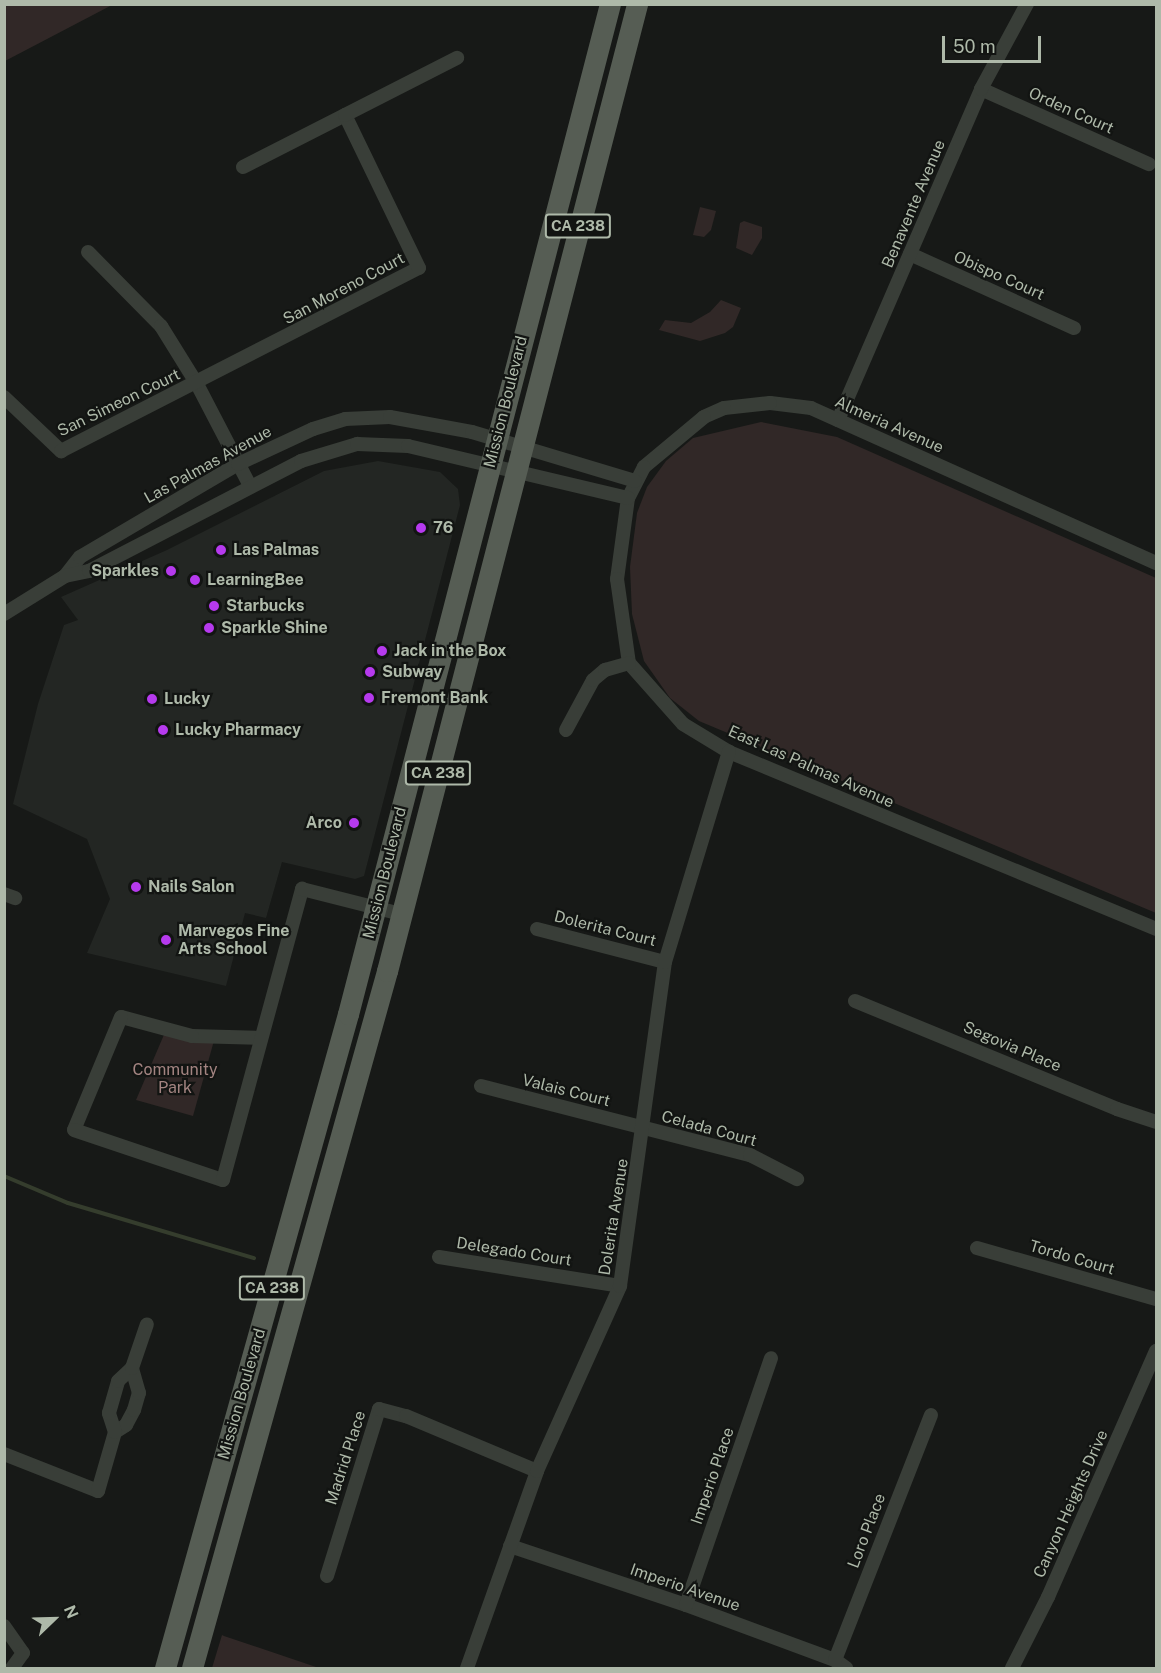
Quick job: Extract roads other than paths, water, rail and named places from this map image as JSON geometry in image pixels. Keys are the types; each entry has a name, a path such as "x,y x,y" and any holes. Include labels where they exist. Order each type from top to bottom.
{"main road":[{"name":"Mission Boulevard","path":"165,1668 376,907 610,4"},
{"name":"Mission Boulevard","path":"192,1668 401,914 637,4"}],"street":[{"name":"Benavente Avenue","path":"838,420 981,89 1027,4"},
{"path":"243,167 457,58"},
{"name":"Orden Court","path":"981,89 1149,164"},
{"name":"San Moreno Court","path":"197,384 419,268 345,115"},
{"path":"88,252 161,326 197,384 250,486"},
{"name":"Obispo Court","path":"910,254 1074,328"},
{"name":"San Simeon Court","path":"4,397 61,451 197,384"},
{"name":"Almeria Avenue","path":"628,498 644,467 704,417 724,408 770,403 811,408 1156,563"},
{"name":"Las Palmas Avenue","path":"4,614 65,576 80,557 238,464 313,429 363,416 420,421 522,448"},
{"name":"Las Palmas Avenue","path":"65,576 89,571 310,457 357,444 408,446 490,465"},
{"path":"522,448 635,481"},
{"path":"490,465 628,498 617,579 629,663 605,670 593,680 566,730"},
{"name":"East Las Palmas Avenue","path":"629,663 683,724 729,752 1156,929"},
{"name":"Dolerita Avenue","path":"467,1668 537,1471 620,1286 644,1128 665,962 729,752"},
{"path":"261,1038 192,1036 121,1017 74,1130 223,1180 302,889 401,914"},
{"name":"Dolerita Court","path":"537,929 665,962"},
{"name":"Segovia Place","path":"855,1001 1117,1109 1156,1122"},
{"name":"Valais Court","path":"481,1086 644,1128"},
{"name":"Celada Court","path":"644,1128 750,1155 797,1179"},
{"name":"Tordo Court","path":"977,1248 1156,1299"},
{"name":"Delegado Court","path":"439,1257 620,1286"},
{"path":"4,1454 98,1491 115,1432 109,1413 118,1381 132,1368 147,1324"},
{"name":"Canyon Heights Drive","path":"1012,1668 1048,1597 1156,1351"},
{"name":"Imperio Place","path":"686,1605 771,1358"},
{"path":"115,1432 126,1425 135,1410 139,1393 132,1368"},
{"name":"Madrid Place","path":"327,1576 379,1409 406,1416 537,1471"},
{"name":"Loro Place","path":"835,1660 931,1415"},
{"name":"Imperio Avenue","path":"510,1546 686,1605 835,1660 846,1668"},
{"path":"4,1626 24,1653 12,1668"}],"waterway":[{"path":"4,1176 68,1203 254,1258"}],"place":[{"name":"76","path":"421,528"},
{"name":"Las Palmas","path":"221,550"},
{"name":"Sparkles","path":"171,571"},
{"name":"LearningBee","path":"195,580"},
{"name":"Starbucks","path":"214,606"},
{"name":"Sparkle Shine","path":"209,628"},
{"name":"Jack in the Box","path":"382,651"},
{"name":"Subway","path":"370,672"},
{"name":"Fremont Bank","path":"369,698"},
{"name":"Lucky","path":"152,699"},
{"name":"Lucky Pharmacy","path":"163,730"},
{"name":"Arco","path":"354,823"},
{"name":"Nails Salon","path":"136,887"},
{"name":"Marvegos Fine Arts School","path":"166,940"}],"park label":[{"name":"Community Park","path":"175,1079"}]}
